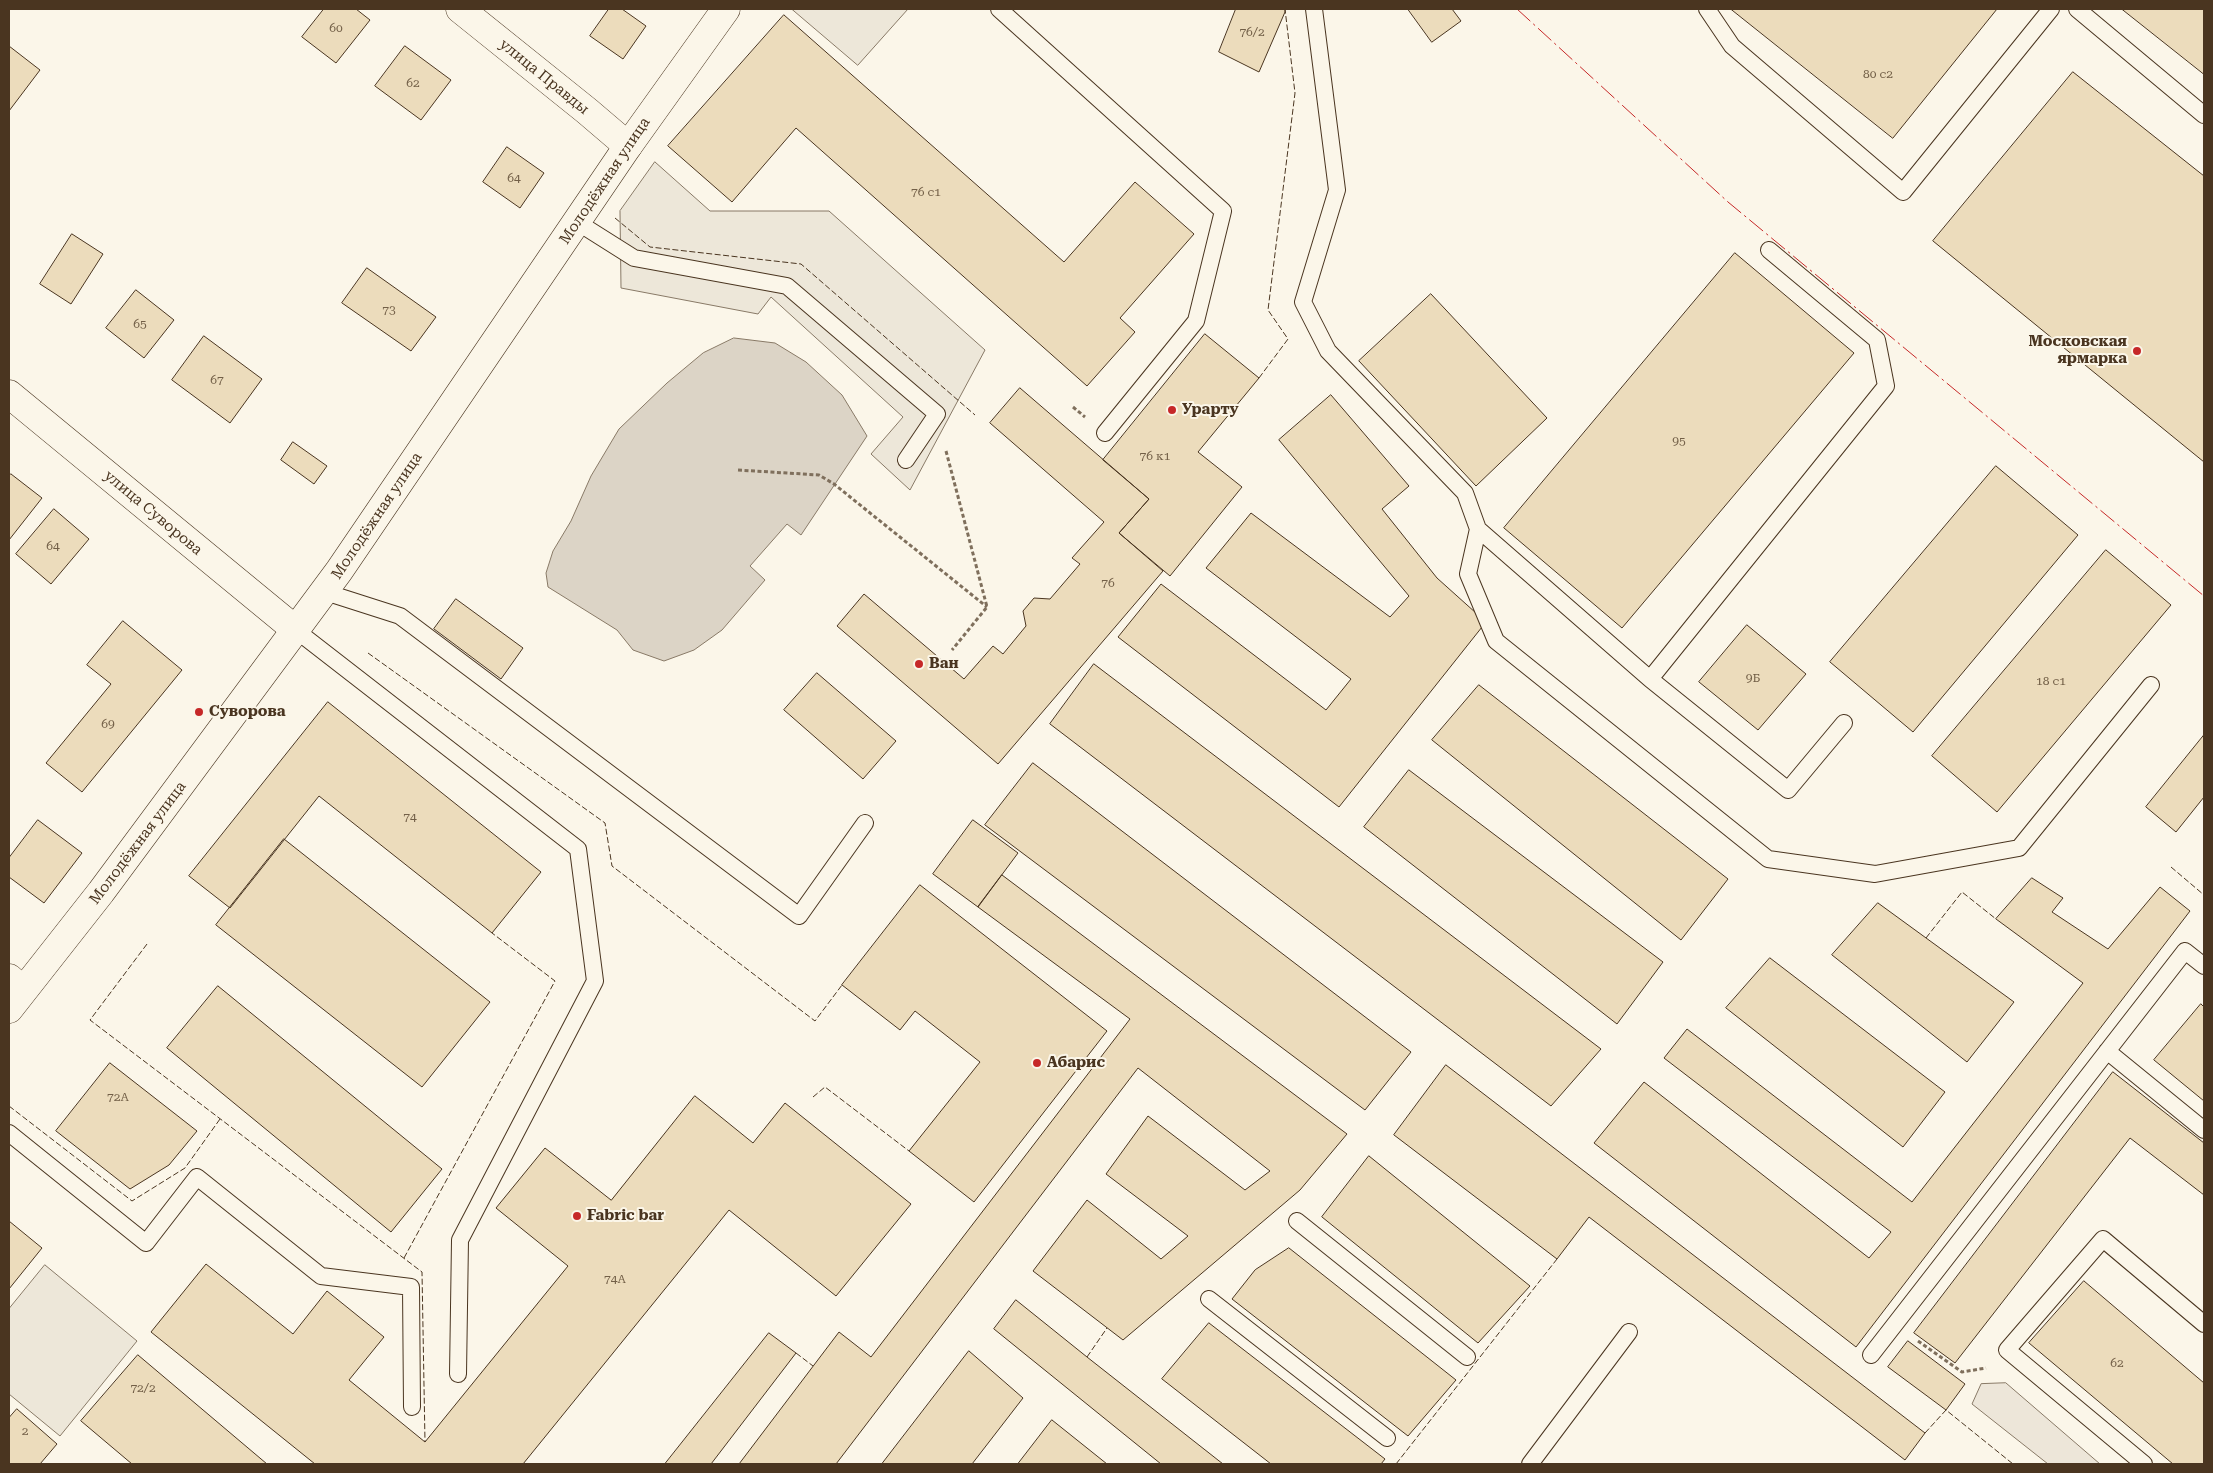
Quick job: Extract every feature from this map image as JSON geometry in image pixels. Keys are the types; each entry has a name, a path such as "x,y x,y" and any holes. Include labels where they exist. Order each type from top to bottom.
{"street":[{"name":"улица Правды","path":"460,9 628,146"},
{"name":"Молодёжная улица","path":"14,993 101,892 297,631 628,146 726,9"},
{"name":"улица Суворова","path":"9,394 297,631"}],"lane":[{"path":"999,9 1223,211 1196,321 1104,433"},
{"path":"1314,9 1337,190 1303,302 1328,351 1466,493 1478,528 1650,679 1788,790 1844,723"},
{"path":"1706,9 1732,46 1903,192 2051,9"},
{"path":"2077,9 2204,115"},
{"path":"577,222 634,258 787,286 937,414 906,460"},
{"path":"1650,679 1886,386 1877,340 1769,250"},
{"path":"1478,528 1468,574 1496,641 1768,859 1875,874 2019,848 2151,686"},
{"path":"325,592 400,616 799,916 865,823"},
{"path":"297,631 578,849 595,981 460,1240 458,1374"},
{"path":"1871,1355 2185,950 2204,966"},
{"path":"2108,1051 2204,1130"},
{"path":"9,1133 146,1243 197,1177 321,1276 411,1287 412,1407"},
{"path":"1297,1221 1467,1357"},
{"path":"2144,1464 2007,1350 2103,1239 2204,1324"},
{"path":"1208,1299 1386,1438"},
{"path":"1530,1464 1629,1332"}],"path":[{"path":"937,414 987,607"},
{"path":"738,470 819,475 834,484 987,607"},
{"path":"952,650 987,607"},
{"path":"1871,1355 1883,1354 1900,1335 1911,1336 1962,1372 2022,1362"}],"shaded area":[{"path":"792,9 908,9 858,65"},
{"path":"655,162 710,211 829,211 985,350 910,490 871,454 903,417 771,297 758,314 621,288 620,211"},
{"path":"734,338 775,343 806,362 842,395 867,436 801,535 787,524 750,566 765,580 722,630 694,650 664,661 633,650 617,630 548,587 546,573 553,551 571,521 591,476 619,429 667,383 703,353"},
{"path":"45,1265 137,1341 60,1436 9,1394 9,1309"},
{"path":"2006,1383 2100,1464 2048,1464 1972,1404 1981,1384"}],"building":[{"path":"324,9 356,9 370,20 336,63 302,37"},
{"path":"609,9 622,9 646,26 623,59 590,36"},
{"path":"1236,9 1285,9 1259,72 1219,52"},
{"path":"1408,9 1452,9 1461,21 1432,42"},
{"path":"1731,9 1997,9 1893,138"},
{"path":"2122,9 2204,9 2204,74"},
{"path":"784,15 1064,262 1135,182 1194,234 1120,318 1135,332 1087,386 796,128 732,202 668,146"},
{"path":"9,46 40,70 9,111"},
{"path":"405,46 451,80 421,120 375,86"},
{"name":"Московская ярмарка","path":"2073,72 2204,176 2204,462 1933,241"},
{"path":"507,147 544,173 520,208 483,182"},
{"path":"72,234 103,254 71,304 40,284"},
{"path":"1735,253 1854,353 1622,628 1504,528"},
{"path":"367,268 436,317 411,351 342,303"},
{"path":"136,290 174,320 144,358 106,328"},
{"path":"1431,294 1547,418 1476,486 1359,361"},
{"path":"1205,334 1259,378 1198,452 1242,487 1170,576 1119,533 1149,499 1103,460"},
{"path":"204,336 262,379 230,423 172,380"},
{"path":"1020,388 1149,499 1119,533 1163,571 998,764 837,626 864,594 964,679 993,646 1003,654 1026,626 1023,611 1034,598 1050,599 1080,564 1072,558 1104,522 990,423"},
{"path":"1331,395 1409,486 1382,509 1437,578 1486,622 1339,807 1118,637 1161,584 1326,710 1351,679 1206,568 1251,513 1390,617 1409,596 1279,440"},
{"path":"293,442 327,466 314,484 281,460"},
{"path":"1996,466 2078,535 1913,732 1830,662"},
{"path":"11,474 42,498 9,540 9,476"},
{"path":"54,509 89,539 51,584 16,554"},
{"path":"2106,550 2171,605 1997,812 1932,756"},
{"path":"456,599 523,648 501,679 434,629"},
{"path":"123,621 182,670 82,792 46,763 111,684 87,665"},
{"path":"1747,625 1806,674 1758,730 1699,682"},
{"path":"1094,664 1601,1049 1551,1106 1050,724"},
{"path":"817,673 896,741 863,779 784,710"},
{"path":"1479,685 1728,879 1681,940 1432,740"},
{"path":"328,702 541,872 492,933 319,796 230,908 189,876"},
{"path":"2204,735 2204,797 2176,832 2146,807"},
{"path":"1033,763 1411,1052 1365,1110 985,825"},
{"path":"1409,770 1663,962 1617,1024 1364,827"},
{"path":"38,820 82,853 44,903 9,877 9,858"},
{"path":"973,820 1018,853 978,907 933,874"},
{"path":"284,839 490,1002 422,1087 216,925"},
{"path":"1002,875 1347,1134 1300,1190 1123,1340 1033,1271 1087,1200 1161,1259 1188,1236 1106,1174 1148,1116 1245,1190 1270,1171 1138,1068 836,1464 739,1464 839,1332 871,1357 1130,1019 978,907"},
{"path":"2032,878 2063,898 2052,912 2108,949 2160,887 2190,911 1856,1347 1594,1143 1644,1082 1869,1258 1891,1232 1664,1058 1687,1029 1912,1202 2083,983 1996,919"},
{"path":"920,885 1107,1031 974,1202 909,1151 980,1062 915,1011 900,1030 842,985"},
{"path":"1878,903 2014,1002 1967,1062 1832,955"},
{"path":"1770,958 1945,1092 1903,1147 1726,1008"},
{"path":"218,986 442,1169 391,1232 167,1048"},
{"path":"2201,1004 2204,1007 2204,1101 2154,1060"},
{"path":"110,1063 197,1131 169,1165 130,1189 56,1131"},
{"path":"1446,1065 1925,1433 1905,1460 1589,1217 1557,1259 1394,1135"},
{"path":"2113,1072 2204,1143 2204,1195 2130,1138 1955,1363 1914,1333"},
{"path":"695,1096 753,1143 785,1103 911,1204 836,1296 729,1210 523,1464 315,1464 151,1332 206,1264 293,1334 327,1291 384,1337 349,1380 425,1442 568,1266 496,1208 545,1148 611,1200"},
{"path":"1369,1156 1530,1286 1478,1343 1322,1217"},
{"path":"9,1221 42,1248 9,1289"},
{"path":"1289,1248 1456,1380 1408,1436 1232,1299 1255,1270"},
{"path":"2084,1281 2204,1383 2204,1464 2173,1464 2029,1343"},
{"path":"1016,1300 1223,1464 1161,1464 994,1329"},
{"path":"1209,1323 1385,1459 1381,1464 1271,1464 1162,1379"},
{"path":"769,1333 796,1353 711,1464 665,1464"},
{"path":"1908,1341 1965,1384 1946,1410 1888,1367"},
{"path":"969,1351 1023,1398 972,1464 882,1464"},
{"path":"138,1355 267,1464 132,1464 81,1421"},
{"path":"17,1409 57,1444 40,1464 9,1464 9,1418"},
{"path":"1052,1420 1107,1464 1018,1464"}],"fence":[{"path":"1259,378 1288,339 1268,310 1295,93 1285,9"},
{"path":"615,218 650,247 801,264 975,415"},
{"path":"368,653 605,823 612,866 815,1021 842,985"},
{"path":"2171,867 2204,895"},
{"path":"1926,938 1962,892 1996,919"},
{"path":"404,1258 555,981 492,933"},
{"path":"147,944 90,1020 422,1272 425,1442"},
{"path":"813,1097 825,1087 909,1151"},
{"path":"9,1106 132,1201 185,1168 220,1119"},
{"path":"1396,1464 1557,1259"},
{"path":"1087,1357 1107,1328"},
{"path":"796,1353 813,1366"},
{"path":"1925,1433 1946,1410 2013,1464"}],"power":[{"path":"1517,9 1728,202 2204,596"}],"place":[{"name":"Московская ярмарка","path":"2137,351"},
{"name":"Урарту","path":"1172,410"},
{"name":"Ван","path":"919,664"},
{"name":"Суворова","path":"199,712"},
{"name":"Абарис","path":"1037,1063"},
{"name":"Fabric bar","path":"577,1216"}]}
